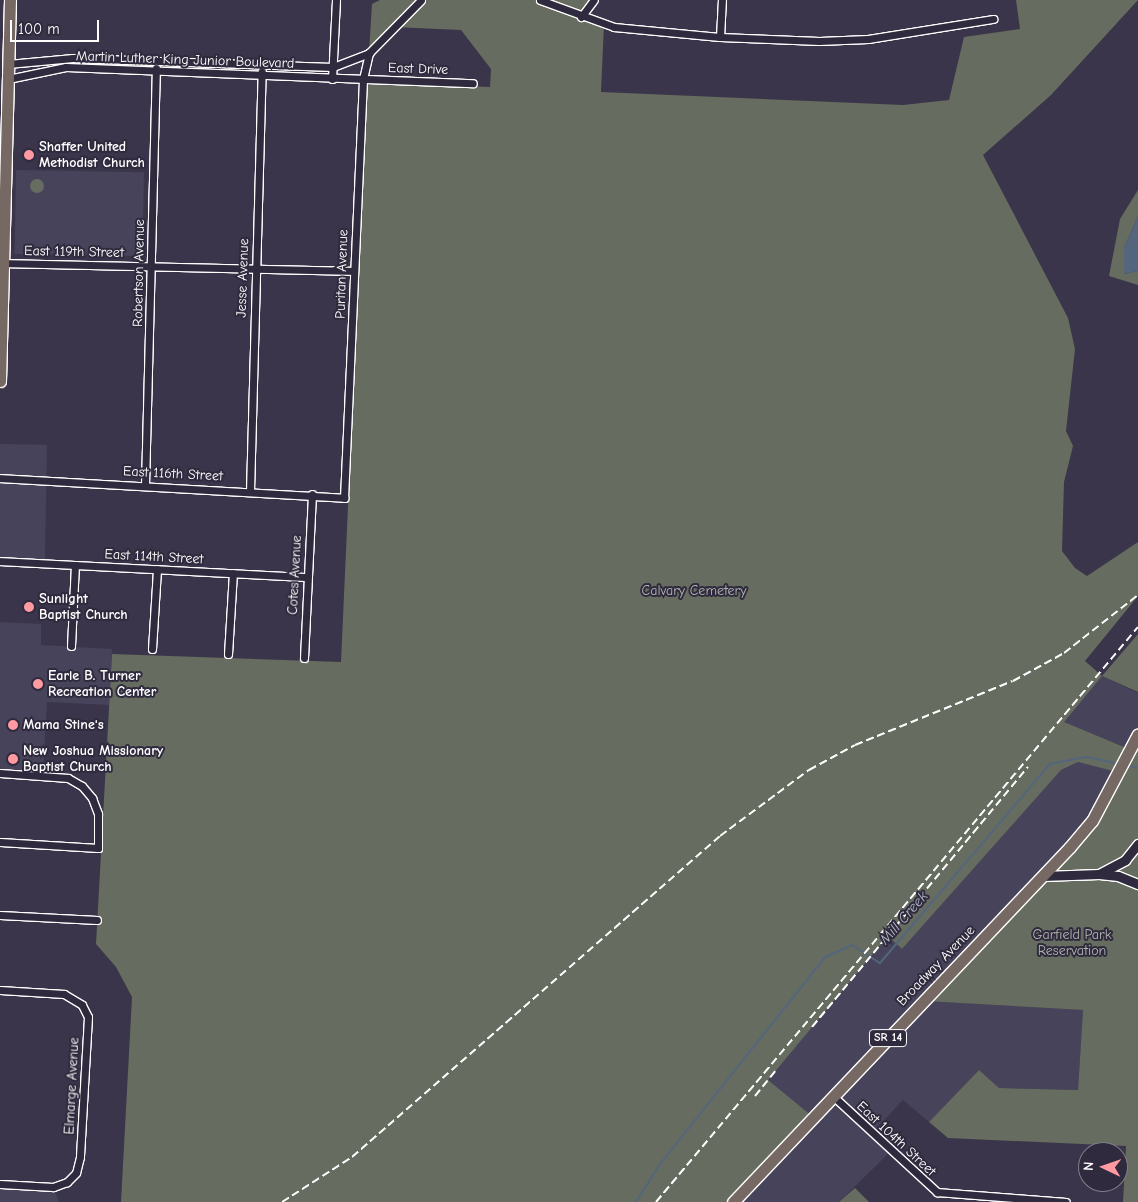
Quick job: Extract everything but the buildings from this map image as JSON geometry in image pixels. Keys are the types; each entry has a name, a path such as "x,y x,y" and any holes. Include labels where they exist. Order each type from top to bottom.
{"main road":[{"path":"0,381 4,91 8,79 5,22 10,0"},
{"name":"Broadway Avenue","path":"733,1202 1043,876 1092,821 1138,734"}],"street":[{"path":"332,79 336,0"},
{"name":"Martin Luther King Junior Boulevard","path":"8,64 60,58 263,67 333,67 369,53 421,0"},
{"path":"540,0 582,17 614,27 720,37 819,41 868,39 993,20"},
{"path":"582,17 594,0"},
{"path":"720,37 722,0"},
{"name":"Puritan Avenue","path":"344,498 362,79 369,53"},
{"name":"Robertson Avenue","path":"145,485 156,61"},
{"name":"Martin Luther King Junior Boulevard","path":"8,79 66,67 362,79"},
{"name":"Jesse Avenue","path":"250,491 255,270 263,67"},
{"name":"East Drive","path":"362,79 473,83"},
{"name":"East 119th Street","path":"3,263 354,271"},
{"name":"East 116th Street","path":"0,478 312,494 344,498"},
{"name":"Cotes Avenue","path":"304,658 306,577 312,494"},
{"name":"East 114th Street","path":"0,561 306,577"},
{"path":"71,646 75,565"},
{"path":"152,649 156,569"},
{"path":"228,654 233,573"},
{"path":"0,773 55,776 82,786 92,798 98,814 98,848 0,842"},
{"path":"1099,874 1125,860 1138,844"},
{"path":"1043,876 1099,874 1118,876 1138,884"},
{"path":"0,915 97,920"},
{"name":"Elmarge Avenue","path":"0,990 64,994 82,1005 88,1017 80,1158 76,1172 67,1182 53,1187 0,1184"},
{"name":"East 104th Street","path":"833,1096 937,1192 1066,1202"}],"shaded area":[{"path":"16,170 144,172 143,256 15,254"},
{"path":"0,444 47,445 45,562 0,561"},
{"path":"0,622 41,624 41,645 112,649 109,705 47,702 43,775 0,773"},
{"path":"1102,676 1138,693 1138,733 1130,749 1063,722"},
{"path":"1078,762 1118,772 1092,821 925,1001 1083,1010 1078,1090 999,1088 979,1070 929,1122 903,1100 872,1133 891,1151 839,1202 733,1202 694,1162 886,934 902,949 1061,770"},
{"path":"0,1184 53,1187 59,1202 0,1202"}],"green space":[{"name":"Calvary Cemetery","path":"380,0 594,0 582,17 604,24 601,92 903,105 949,100 964,37 1020,29 1016,0 1138,0 1051,95 983,155 1068,318 1075,349 1066,431 1073,446 1064,482 1062,551 1075,568 1087,576 1138,542 1138,596 1085,661 1102,676 1064,722 1129,749 1138,732 1138,1202 1123,1202 1124,1192 1128,1192 1128,1142 1078,1142 1078,1144 948,1138 929,1122 979,1070 999,1088 1078,1090 1083,1010 924,1001 1070,849 1117,772 1078,762 1061,770 902,949 888,936 768,1080 813,1117 733,1202 121,1202 132,997 116,967 96,944 112,654 341,662 367,82 490,87 491,69 461,30 394,27 369,53 372,4"},
{"path":"37,179 42,181 44,186 42,191 37,193 32,191 30,186 32,181"},
{"path":"1138,190 1138,216 1124,248 1124,274 1138,271 1138,285 1109,276 1120,219"},
{"path":"1138,634 1138,692 1102,676"},
{"path":"855,1188 869,1202 839,1202"}],"water":[{"path":"1138,216 1138,271 1124,274 1124,248"}],"waterway":[{"name":"Mill Creek","path":"636,1202 660,1164 825,957 852,945 880,963 1050,764 1087,757 1119,764"},
{"name":"Mill Creek","path":"1126,765 1138,768"}],"railway":[{"path":"282,1202 352,1157 720,836 809,770 855,745 1013,681 1064,653 1138,595"},
{"path":"656,1202 1138,627"},
{"path":"812,1027 1028,767"},
{"path":"755,1096 777,1069"}],"place":[{"name":"Shaffer United Methodist Church","path":"29,155"},
{"name":"Sunlight Baptist Church","path":"29,607"},
{"name":"Earle B. Turner Recreation Center","path":"38,684"},
{"name":"Mama Stine's","path":"13,725"},
{"name":"New Joshua Missionary Baptist Church","path":"13,759"}],"park label":[{"name":"Garfield Park Reservation","path":"1072,944"}]}
